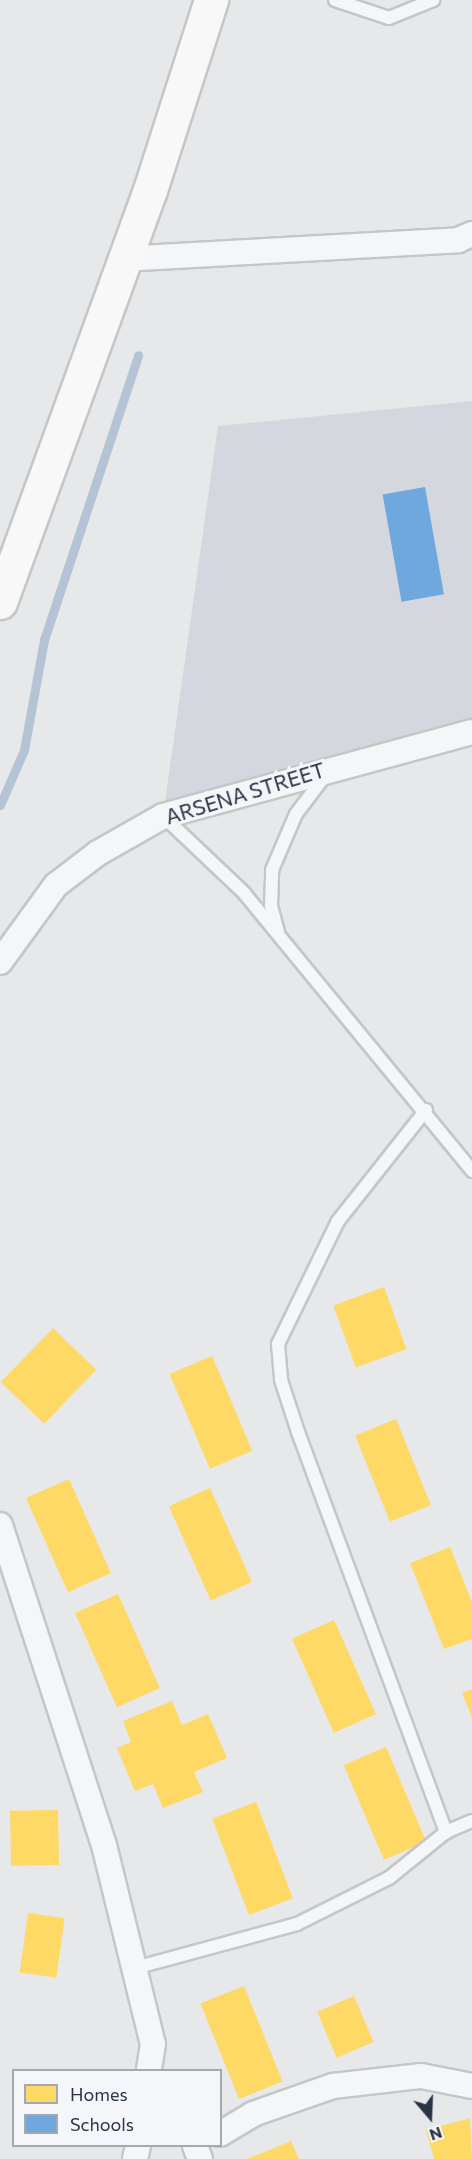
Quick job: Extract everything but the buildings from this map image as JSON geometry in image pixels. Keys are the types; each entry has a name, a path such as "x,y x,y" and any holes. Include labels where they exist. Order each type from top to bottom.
{"street":[{"path":"0,602 4,568 122,259 211,0"},
{"path":"122,259 458,240 472,234"},
{"name":"ARSENA STREET","path":"0,962 56,885 98,853 163,816 332,766 472,732"},
{"path":"0,1525 53,1676 135,1968 153,2044 164,2069"},
{"path":"149,2069 153,2044"},
{"path":"222,2133 253,2114 333,2086 421,2076 472,2086"}],"lane":[{"path":"335,0 389,18 433,0"},
{"path":"280,939 271,906 272,870 296,814 332,766"},
{"path":"163,816 244,893 280,939 426,1110 472,1171"},
{"path":"426,1110 338,1221 278,1344 281,1380 297,1432 446,1832"},
{"path":"135,1968 297,1924 389,1878 446,1832 472,1821"}],"shaded area":[{"path":"472,401 472,732 163,816 218,426"}],"waterway":[{"path":"0,805 24,750 44,640 138,355"}]}
